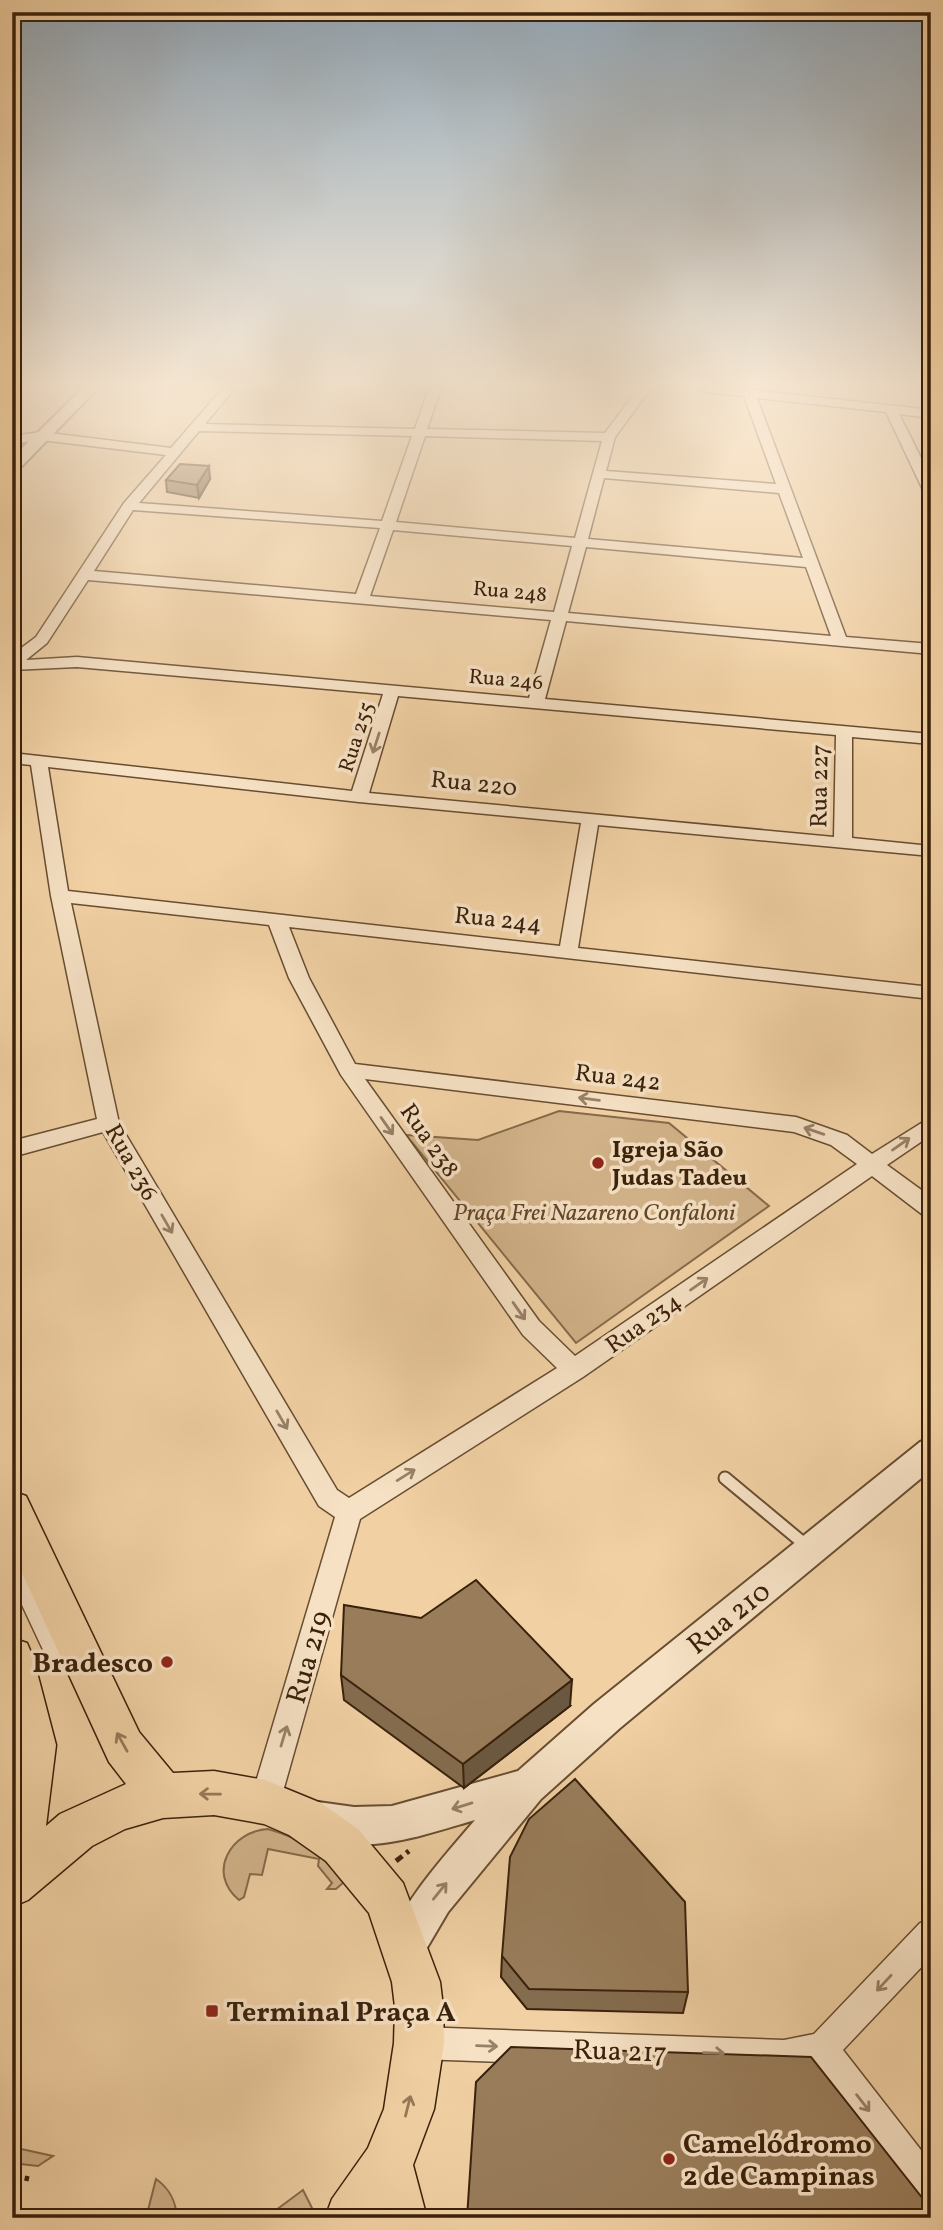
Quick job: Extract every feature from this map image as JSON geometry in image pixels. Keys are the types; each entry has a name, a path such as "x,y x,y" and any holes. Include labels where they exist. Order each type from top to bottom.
{"main road":[{"path":"12,1508 124,1747 163,1796"},
{"path":"12,1657 34,1745 14,1882"},
{"path":"14,1882 76,1830 118,1809 163,1796 214,1793 265,1802 305,1819 342,1845 387,1899 416,1982 419,2007 419,2043 409,2109 387,2165 351,2218"},
{"path":"387,2165 401,2218"}],"street":[{"path":"12,664 42,640 140,492"},
{"path":"362,599 399,492"},
{"path":"536,703 594,492"},
{"path":"785,492 840,641"},
{"path":"129,506 388,525 811,563"},
{"name":"Rua 248","path":"85,575 931,649"},
{"name":"Rua 246","path":"42,640 77,662"},
{"name":"Rua 246","path":"12,664 77,662 931,739"},
{"name":"Rua 255","path":"359,797 393,690"},
{"name":"Rua 227","path":"842,843 844,731"},
{"name":"Rua 220","path":"12,758 359,797 931,851"},
{"name":"Rua 236","path":"39,761 60,896 108,1123 328,1498 349,1512"},
{"path":"568,952 590,819"},
{"name":"Rua 244","path":"60,896 931,993"},
{"name":"Rua 238","path":"276,919 299,978 348,1070 531,1328 573,1370"},
{"name":"Rua 242","path":"348,1070 796,1125 839,1140 931,1209"},
{"path":"12,1149 108,1123"},
{"name":"Rua 234","path":"349,1512 573,1370 931,1124"},
{"name":"Rua 210","path":"404,1949 434,1898 528,1786 607,1716 931,1451"},
{"name":"Rua 219","path":"265,1802 349,1512"},
{"name":"Rua 210","path":"305,1819 354,1826 392,1825 528,1786"},
{"path":"931,1934 822,2049 931,2191"},
{"name":"Rua 217","path":"419,2043 784,2056 822,2049"}],"lane":[{"path":"725,1478 810,1549"},
{"path":"12,1565 58,1664"}],"path":[{"path":"12,2175 29,2179"}],"green space":[{"name":"Praça Frei Nazareno Confaloni","path":"559,1111 669,1123 769,1206 576,1343 406,1135 478,1140"},
{"path":"268,1829 312,1848 344,1882 336,1889 327,1889 332,1883 318,1866 319,1859 268,1849 262,1875 250,1874 244,1897 239,1900 224,1878 227,1855 243,1837"},
{"path":"12,2147 53,2156 38,2166 12,2163"},
{"path":"156,2179 171,2196 177,2218 146,2218"},
{"path":"303,2190 317,2218 280,2218 276,2210"}],"building":[{"path":"476,1580 572,1680 463,1764 341,1675 344,1605 421,1618"},
{"path":"575,1779 685,1902 688,1992 529,1989 502,1956 510,1857 529,1819"},
{"name":"Camelódromo 2 de Campinas","path":"511,2047 811,2057 931,2209 931,2218 467,2218 476,2082"}],"place":[{"name":"Igreja São Judas Tadeu","path":"598,1163"},
{"name":"Bradesco","path":"167,1662"},
{"name":"Terminal Praça A","path":"212,2011"},
{"name":"Camelódromo 2 de Campinas","path":"669,2159"}]}
